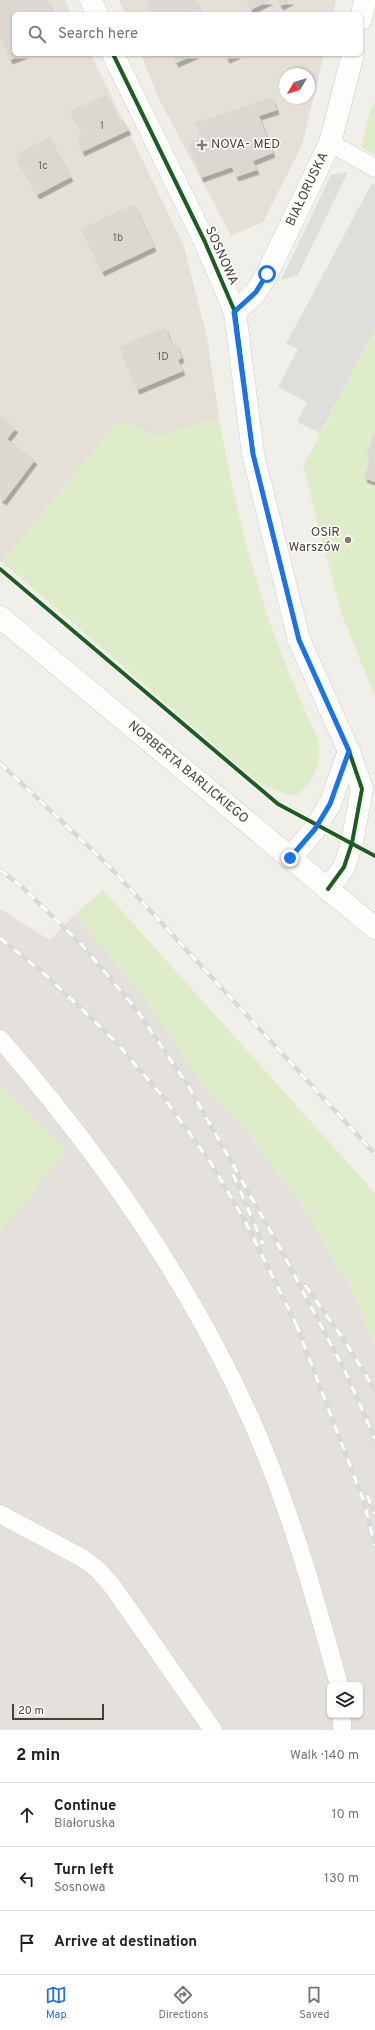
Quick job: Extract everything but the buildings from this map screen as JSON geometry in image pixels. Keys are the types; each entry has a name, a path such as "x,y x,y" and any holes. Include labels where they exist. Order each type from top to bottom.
{"street":[{"path":"91,0 96,12"},
{"path":"362,12 365,0"},
{"name":"SOSNOWA","path":"114,56 205,242 234,312 253,454 297,632 349,751 362,789 352,843 344,866 328,889"},
{"name":"BIAŁORUSKA","path":"234,312 256,292 267,274 330,143 352,56"},
{"name":"NORBERTA BARLICKIEGO","path":"0,616 375,928"},
{"path":"290,858 315,829 330,804 349,751"}],"lane":[{"path":"330,143 375,168"},
{"path":"0,1039 83,1142 145,1228 183,1287 215,1345 249,1415 283,1499 312,1585 338,1682"},
{"path":"0,1514 84,1560 98,1570 113,1587 213,1730"},
{"path":"342,1718 342,1730"}],"shaded area":[{"path":"0,0 65,0 70,12 12,12 12,56 92,56 183,244 207,337 219,418 159,436 118,421 2,562 0,561"},
{"path":"119,0 336,0 333,12 124,12"},
{"path":"142,56 324,56 315,91 315,68 279,68 279,104 312,104 302,145 263,222 231,236 158,97"},
{"path":"348,172 298,275 281,280 331,175"},
{"path":"372,183 375,185 375,329 320,433 297,422 307,402 278,387 298,349 286,344"},
{"path":"0,909 50,940 75,914 149,1004 205,1088 243,1127 304,1209 352,1290 375,1349 375,1730 0,1730"}],"green space":[{"path":"375,102 375,155 361,147 370,110"},
{"name":"OSiR Warszów","path":"375,329 375,697 341,612 303,467"},
{"path":"219,418 230,476 251,563 282,656 319,743 319,759 314,774 306,788 293,796 265,786 248,774 2,562 118,421 159,436"},
{"path":"103,890 375,1193 375,1349 352,1290 304,1209 243,1127 205,1088 149,1004 75,914"},
{"path":"0,1086 67,1150 0,1233"}],"railway":[{"path":"0,763 109,866 375,1154"},
{"path":"0,870 19,884 82,945 136,1009 189,1087 280,1248 345,1371 375,1439"},
{"path":"0,938 48,977 115,1041 164,1098 211,1163 246,1223 298,1328"},
{"path":"233,1174 263,1244"},
{"path":"305,1285 346,1343 375,1390"},
{"path":"296,1324 364,1502 375,1546"},
{"path":"367,1495 375,1514"}],"cycle path":[{"path":"114,56 205,242 235,312 253,454 299,640 349,751 362,789 352,843 344,867 328,889"},
{"path":"0,569 278,804 375,856"}],"place":[{"name":"NOVA- MED","path":"202,145"},
{"name":"OSiR Warszów","path":"348,540"}],"route":[{"path":"267,274 256,292 234,312 253,454 299,640 349,751 330,804 315,829 290,858"}]}
